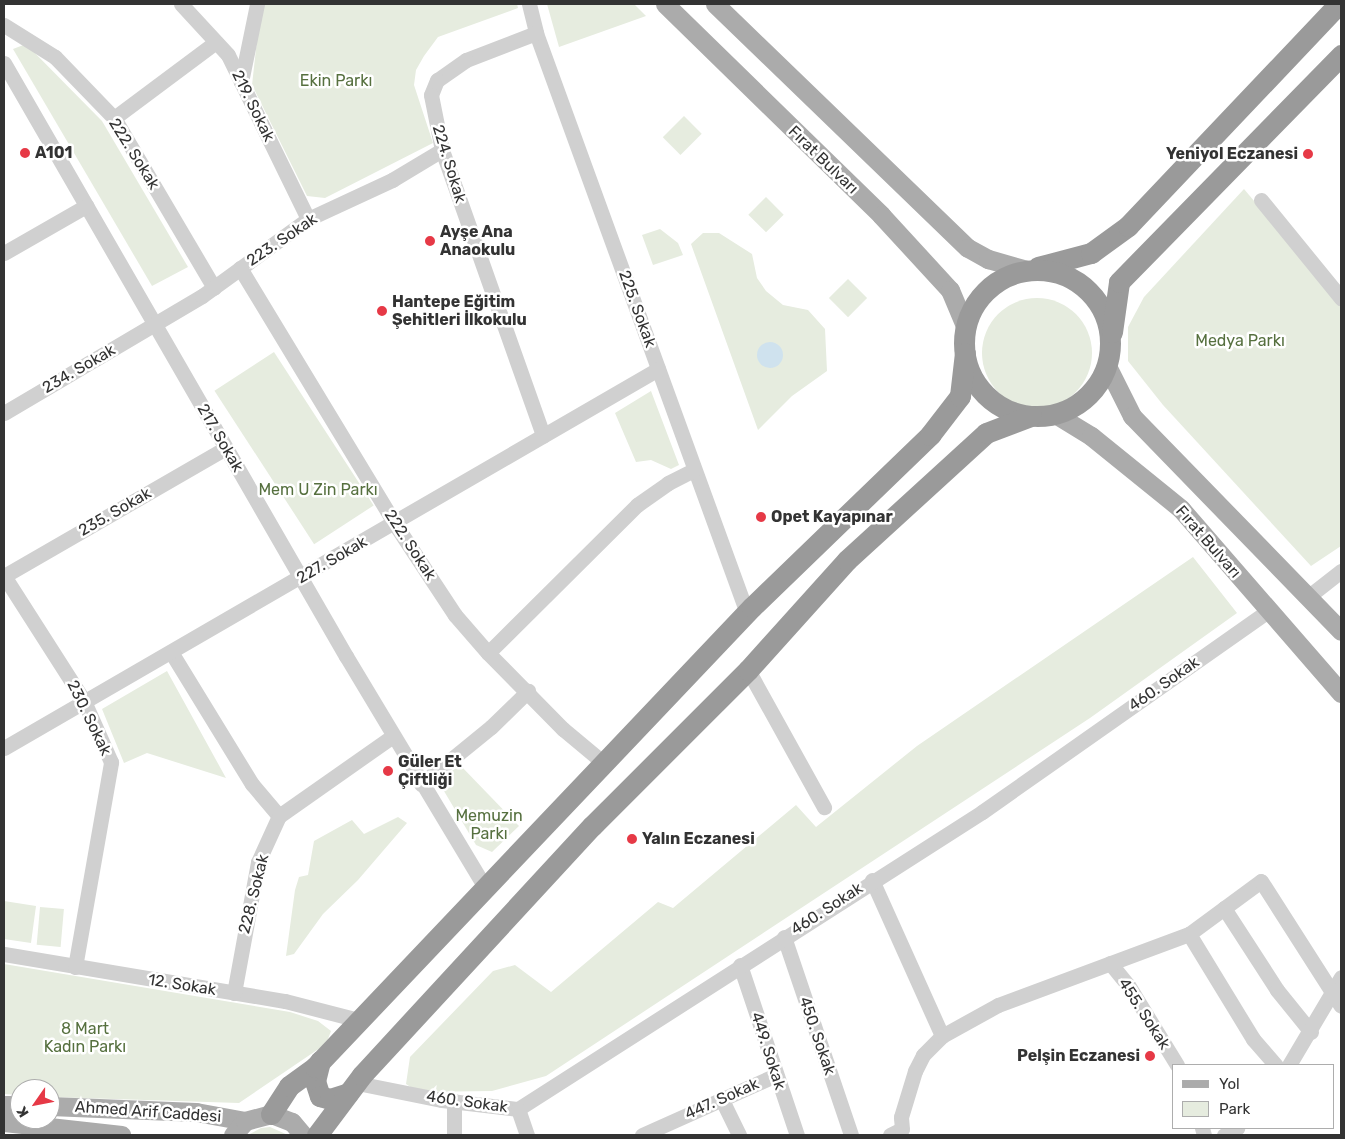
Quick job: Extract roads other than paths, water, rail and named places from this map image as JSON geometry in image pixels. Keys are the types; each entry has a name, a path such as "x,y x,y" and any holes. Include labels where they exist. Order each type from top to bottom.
{"highway":[{"path":"271,1114 289,1086 320,1061 747,613 930,435 960,396 966,328 974,307 987,290 1005,277 1091,253 1128,226 1339,4"},
{"path":"317,1135 352,1088 592,826 748,670 847,560 986,433 1031,416 1055,414 1078,405 1090,394 1107,366 1119,282 1340,58"},
{"path":"1026,270 1051,271 1074,280 1094,296 1102,310 1111,342"},
{"path":"965,352 972,376 987,396 1007,410 1031,416"},
{"path":"320,1061 315,1081 320,1096 330,1099 352,1088"}],"main road":[{"name":"Fırat Bulvarı","path":"665,4 950,290 966,328"},
{"path":"715,4 968,248 988,259 1026,270"},
{"name":"Fırat Bulvarı","path":"1107,366 1132,416 1341,631"},
{"name":"Fırat Bulvarı","path":"1055,414 1091,436 1180,509 1268,612 1341,693"},
{"name":"Ahmed Arif Caddesi","path":"60,1106 196,1112 239,1128"},
{"path":"239,1128 271,1114 292,1122 303,1135"},
{"name":"Ahmed Arif Caddesi","path":"4,1122 121,1135"}],"street":[{"name":"219. Sokak","path":"181,4 228,55 308,219"},
{"path":"241,82 257,4"},
{"name":"225. Sokak","path":"529,4 536,33 747,613"},
{"name":"222. Sokak","path":"4,25 55,57 114,118 214,288"},
{"name":"224. Sokak","path":"536,33 466,60 437,80 430,94 442,150 543,436"},
{"path":"114,118 216,42"},
{"name":"217. Sokak","path":"4,63 421,784 486,889"},
{"name":"223. Sokak","path":"155,326 214,288 308,219 392,180 442,150"},
{"path":"1261,200 1341,298"},
{"path":"4,252 86,206"},
{"name":"222. Sokak","path":"240,268 395,524 456,615 488,653 528,691 563,729 605,764"},
{"name":"234. Sokak","path":"4,413 155,326"},
{"name":"227. Sokak","path":"4,748 395,524 658,369"},
{"name":"235. Sokak","path":"4,576 226,448"},
{"path":"488,653 637,506 668,483 694,470"},
{"path":"1308,596 1341,571"},
{"name":"230. Sokak","path":"4,576 84,701 111,762 75,967"},
{"name":"460. Sokak","path":"352,1088 518,1109 872,880 982,812 1268,612"},
{"path":"171,652 252,784 279,816 393,736"},
{"path":"748,670 824,807"},
{"path":"421,784 491,727 528,691"},
{"name":"228. Sokak","path":"234,993 258,862 279,816"},
{"path":"872,880 942,1036"},
{"path":"890,1135 902,1128 902,1108 915,1070 923,1056 942,1036 998,1005 1110,964 1135,952 1189,934 1261,881 1338,1000"},
{"path":"1224,908 1277,990 1311,1032"},
{"path":"1189,934 1254,1039 1275,1064"},
{"name":"450. Sokak","path":"784,937 850,1135"},
{"name":"12. Sokak","path":"4,954 285,1002 359,1020"},
{"name":"455. Sokak","path":"1110,964 1128,985 1175,1064"},
{"name":"449. Sokak","path":"740,965 797,1135"},
{"path":"1290,1064 1311,1032 1338,1000 1341,977"},
{"name":"447. Sokak","path":"642,1135 776,1075"},
{"path":"722,1100 739,1135"},
{"path":"454,1101 454,1135"},
{"path":"90,1132 96,1107"},
{"path":"518,1109 527,1135"},
{"path":"1224,1135 1235,1129"}],"water":[{"path":"770,342 779,346 783,355 779,364 770,368 761,364 757,355 761,346"}],"place":[{"name":"A101","path":"25,153"},
{"name":"Yeniyol Eczanesi","path":"1308,154"},
{"name":"Ayşe Ana Anaokulu","path":"430,241"},
{"name":"Hantepe Eğitim Şehitleri İlkokulu","path":"382,311"},
{"name":"Opet Kayapınar","path":"761,517"},
{"name":"Güler Et Çiftliği","path":"388,771"},
{"name":"Yalın Eczanesi","path":"632,839"},
{"name":"Pelşin Eczanesi","path":"1150,1056"}],"park label":[{"name":"Ekin Parkı","path":"336,81"},
{"name":"Medya Parkı","path":"1240,341"},
{"name":"Mem U Zin Parkı","path":"318,490"},
{"name":"Memuzin Parkı","path":"489,825"},
{"name":"8 Mart Kadın Parkı","path":"85,1038"}]}
